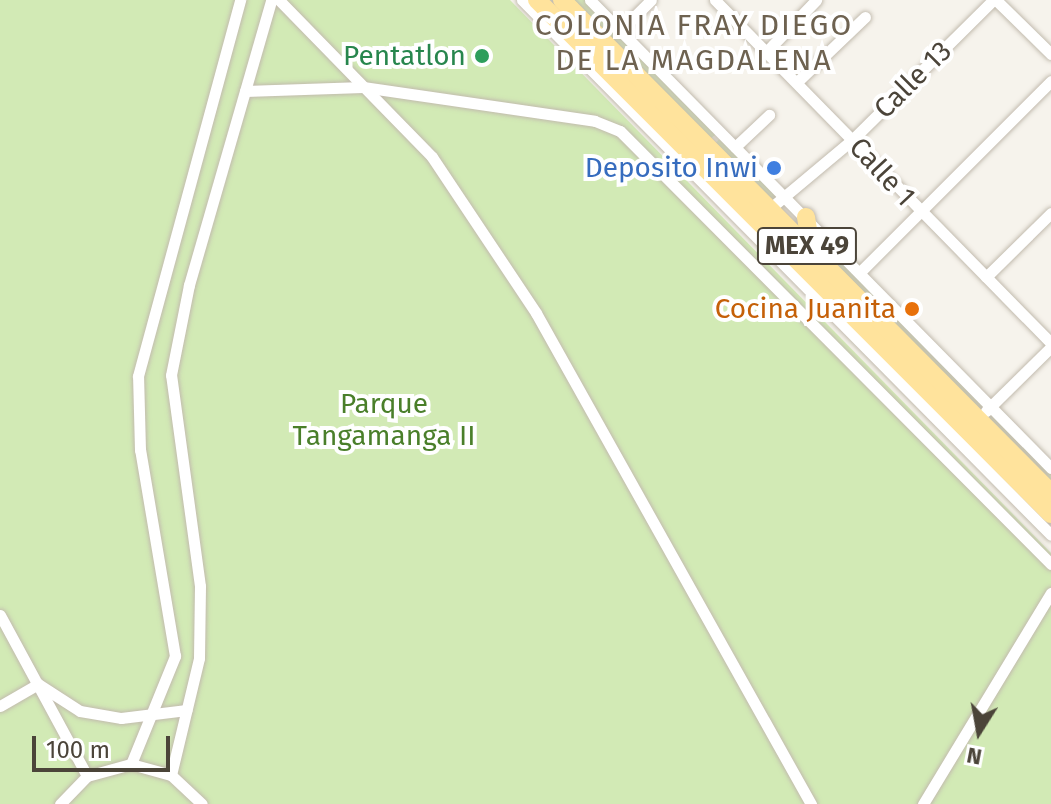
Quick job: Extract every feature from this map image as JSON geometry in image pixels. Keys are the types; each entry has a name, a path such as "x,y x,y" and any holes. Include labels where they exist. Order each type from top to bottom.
{"main road":[{"name":"MEX 49","path":"537,0 703,151"},
{"name":"MEX 49","path":"562,0 764,214 917,366 978,419 1047,507"},
{"name":"MEX 49","path":"764,214 811,250 917,366"},
{"path":"806,217 811,250"}],"street":[{"path":"131,764 157,710 175,656 168,583 140,450 138,376 240,0"},
{"path":"171,775 199,658 200,586 171,375 271,0"},
{"path":"279,0 432,157 536,313 811,804"},
{"path":"522,0 703,151 917,366 1047,507 1051,535"},
{"path":"590,0 619,32 703,151"},
{"path":"619,32 651,0"},
{"name":"Calle 1","path":"715,0 1051,345"},
{"path":"767,51 816,0"},
{"path":"995,0 1051,54"},
{"name":"Calle 13","path":"764,214 784,194 852,140 995,0"},
{"path":"797,82 865,17"},
{"path":"860,272 1051,81"},
{"path":"245,91 363,87 620,131 1051,564"},
{"path":"703,151 735,147 769,115"},
{"path":"735,147 860,272 917,366 978,419 1051,468"},
{"path":"986,277 1051,213"},
{"path":"978,419 1051,345"},
{"path":"923,804 1051,593"},
{"path":"0,615 87,776"},
{"path":"38,684 80,711 121,718 157,710 187,710"},
{"path":"0,706 38,684"},
{"path":"60,804 87,776 131,764 171,775 202,804"}],"green space":[{"name":"Parque Tangamanga II","path":"0,0 510,0 1051,553 1051,804 0,804"},
{"path":"570,0 589,0 719,132 710,139"},
{"path":"722,136 780,195 772,202 713,146"},
{"path":"811,226 1051,470 1051,485 814,246"}],"place":[{"name":"Pentatlon","path":"482,56"},
{"name":"Deposito Inwi","path":"774,168"},
{"name":"Cocina Juanita","path":"912,309"}],"district":[{"name":"COLONIA FRAY DIEGO DE LA MAGDALENA","path":"694,42"}]}
